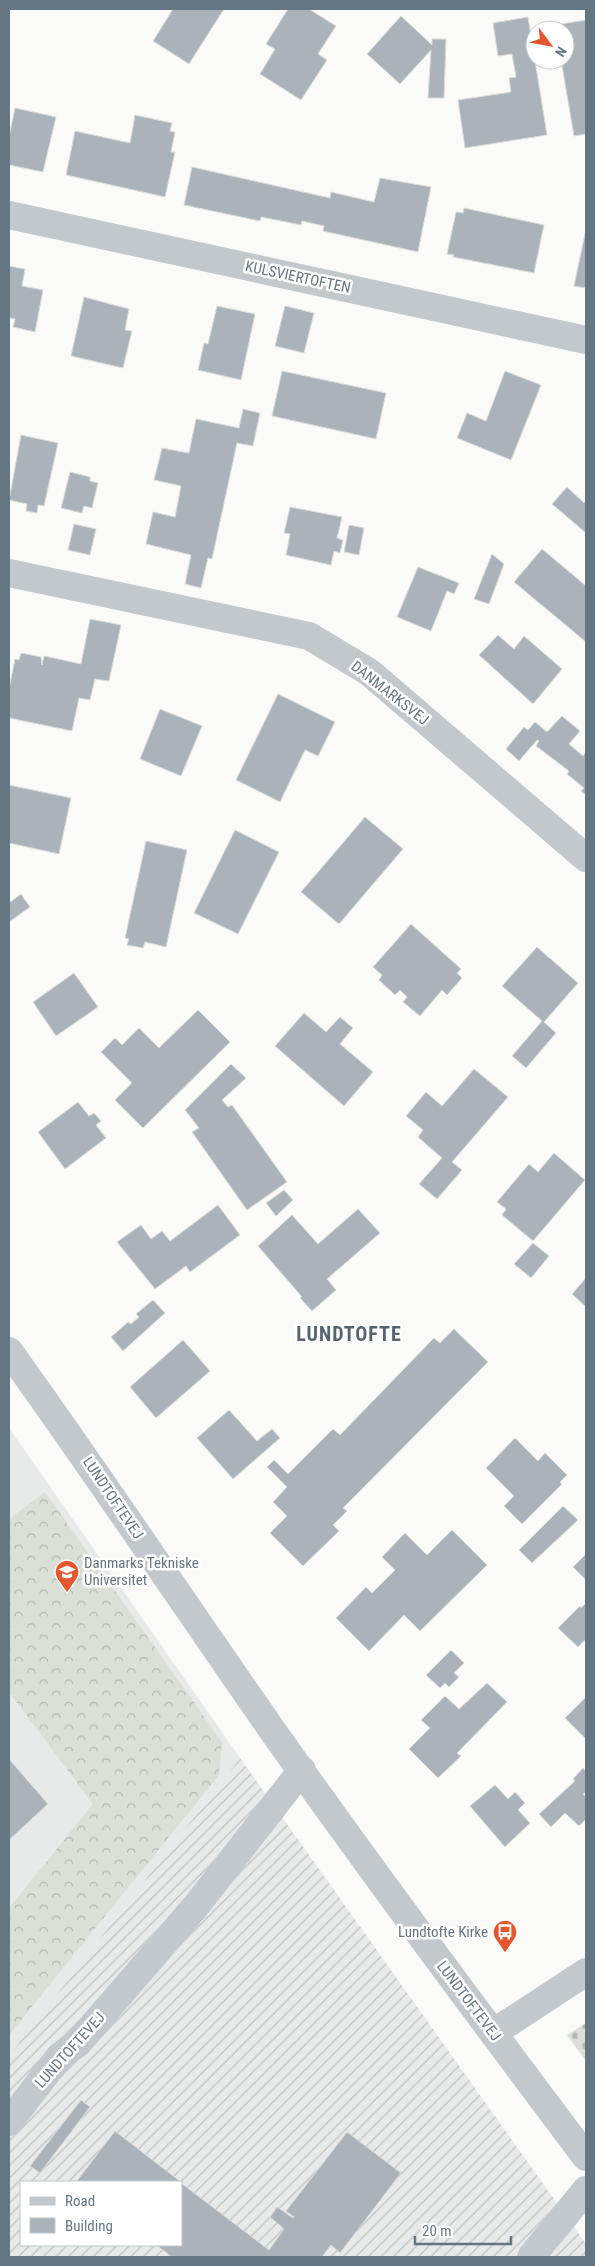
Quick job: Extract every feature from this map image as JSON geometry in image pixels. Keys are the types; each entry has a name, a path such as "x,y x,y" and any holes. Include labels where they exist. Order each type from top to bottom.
{"street":[{"name":"KULSVIERTOFTEN","path":"9,215 586,340"},
{"name":"DANMARKSVEJ","path":"9,573 309,636 368,672 586,858"},
{"name":"LUNDTOFTEVEJ","path":"9,1351 302,1770 493,2033 586,2157"},
{"name":"LUNDTOFTEVEJ","path":"9,2122 60,2056 78,2043 196,1906 302,1770"},
{"path":"493,2033 586,1972"},
{"path":"531,2257 586,2190"}],"shaded area":[{"name":"Danmarks Tekniske Universitet","path":"9,1428 240,1758 9,2056"},
{"path":"240,1758 586,2244 586,2257 9,2257 9,2056"}],"green space":[{"name":"Danmarks Tekniske Universitet","path":"45,1492 222,1742 219,1775 9,2035 9,1908 93,1804 9,1692 9,1519"},
{"path":"586,2023 586,2061 567,2035"}],"building":[{"path":"173,9 224,9 189,64 153,41"},
{"path":"288,9 309,9 336,26 318,54 327,60 301,100 260,74 275,49 266,44"},
{"path":"401,16 432,45 432,39 446,39 444,98 428,98 431,50 400,84 367,54"},
{"path":"528,17 528,20 525,20 525,70 537,70 547,135 465,148 458,100 511,92 509,78 516,77 512,54 498,56 493,23"},
{"path":"586,20 586,134 574,136 563,70 575,70 575,22"},
{"path":"15,108 56,117 43,172 9,165 9,137"},
{"path":"135,115 172,123 170,131 175,132 171,152 175,152 165,197 66,175 75,131 130,143"},
{"path":"192,167 330,198 331,192 374,202 380,178 431,187 418,252 323,231 324,226 302,221 301,225 261,217 260,221 184,205"},
{"path":"464,208 544,225 534,273 453,257 454,255 447,254 456,212 463,213"},
{"path":"586,229 586,288 574,286"},
{"path":"9,266 25,269 22,286 43,290 35,332 13,327 15,319 9,318"},
{"path":"84,297 129,309 125,330 132,331 123,368 71,356"},
{"path":"217,306 255,314 241,380 198,370 204,343 208,344"},
{"path":"285,306 314,313 304,353 275,346"},
{"path":"282,371 386,393 376,439 272,416"},
{"path":"505,371 541,385 511,460 457,438 467,413 486,421"},
{"path":"243,409 260,413 253,446 237,443 212,559 208,558 201,588 185,584 191,555 146,544 153,512 175,517 181,486 154,480 162,448 189,453 196,419 239,428"},
{"path":"21,435 58,443 44,506 38,505 37,513 26,511 27,504 9,500"},
{"path":"70,472 90,477 90,481 98,483 92,508 84,506 82,513 61,508"},
{"path":"567,487 584,503 586,500 586,533 552,504"},
{"path":"290,507 342,517 337,538 343,540 340,553 334,551 331,565 286,555 290,534 284,533"},
{"path":"74,524 96,529 90,555 68,550"},
{"path":"349,525 364,528 359,555 344,552"},
{"path":"542,549 586,586 586,642 514,582"},
{"path":"492,554 504,564 489,604 474,599"},
{"path":"418,567 459,583 454,594 447,591 431,631 397,617"},
{"path":"90,619 121,625 109,681 95,679 90,700 79,698 72,731 9,718 9,689 15,659 19,660 21,653 41,657 42,665 44,656 81,664"},
{"path":"498,635 514,649 524,636 562,669 533,704 479,655"},
{"path":"278,694 335,722 318,756 305,750 280,802 236,780"},
{"path":"160,709 202,726 181,776 140,759"},
{"path":"562,716 580,731 569,744 583,756 586,752 586,795 581,791 584,788 567,774 569,771 536,746 539,741 537,740 519,761 506,749 524,727 528,730 535,722 547,732"},
{"path":"9,785 71,798 59,854 9,843"},
{"path":"365,817 403,849 339,924 301,892"},
{"path":"235,830 279,852 238,934 194,913"},
{"path":"146,841 187,850 166,947 145,942 143,948 127,945 129,939 125,938"},
{"path":"21,894 30,907 9,922 9,903"},
{"path":"411,924 461,969 457,973 462,978 447,995 442,990 420,1016 403,1002 407,997 400,990 395,995 379,980 382,975 373,967"},
{"path":"537,947 578,983 544,1022 556,1033 526,1068 512,1056 542,1021 502,986"},
{"path":"74,973 98,1007 56,1036 33,1002"},
{"path":"198,1010 230,1042 143,1128 115,1100 132,1083 101,1052 115,1038 122,1045 139,1028 159,1048"},
{"path":"304,1013 326,1032 340,1017 353,1028 340,1044 373,1072 344,1106 275,1046"},
{"path":"231,1064 246,1078 222,1100 228,1107 232,1105 287,1182 247,1210 192,1132 199,1128 185,1110"},
{"path":"474,1069 508,1097 452,1162 462,1170 437,1199 419,1184 442,1158 418,1137 423,1130 406,1116 426,1092 442,1106"},
{"path":"78,1102 89,1116 94,1113 101,1121 96,1125 106,1138 65,1169 38,1132"},
{"path":"554,1153 585,1180 533,1241 502,1215 506,1209 497,1202 529,1164 538,1172"},
{"path":"284,1190 293,1200 276,1216 266,1203"},
{"path":"218,1205 240,1235 190,1272 186,1266 155,1289 117,1242 141,1225 151,1239 162,1231 170,1241"},
{"path":"358,1209 380,1233 327,1279 336,1290 312,1311 258,1246 292,1215 318,1244"},
{"path":"533,1243 549,1256 531,1278 514,1264"},
{"path":"586,1278 586,1307 572,1294"},
{"path":"153,1300 165,1313 123,1351 111,1337 128,1322 131,1324 139,1317 136,1314"},
{"path":"454,1329 488,1362 343,1508 347,1511 333,1525 339,1531 303,1566 270,1533 287,1516 273,1502 287,1487 267,1467 274,1460 288,1474 333,1429 340,1435 434,1338 440,1343"},
{"path":"183,1340 210,1371 156,1418 130,1387"},
{"path":"229,1410 257,1441 272,1429 280,1438 233,1479 197,1438"},
{"path":"515,1438 538,1461 545,1453 567,1475 560,1482 562,1484 522,1524 504,1506 514,1496 486,1468"},
{"path":"563,1506 578,1520 532,1563 519,1550"},
{"path":"452,1530 487,1565 420,1631 404,1615 369,1651 336,1618 366,1587 372,1593 395,1570 382,1557 405,1533 427,1555"},
{"path":"586,1554 586,1580 573,1567"},
{"path":"586,1603 586,1639 578,1647 558,1628 580,1606 581,1608"},
{"path":"451,1650 464,1663 454,1673 459,1677 449,1687 445,1683 440,1688 426,1675"},
{"path":"487,1683 507,1702 457,1753 461,1756 438,1778 409,1749 430,1728 421,1720 445,1696 459,1709"},
{"path":"586,1697 586,1739 565,1718"},
{"path":"9,1759 48,1804 9,1840"},
{"path":"583,1768 586,1772 586,1792 583,1794 586,1797 586,1819 579,1826 565,1813 551,1827 539,1814 575,1781 573,1779"},
{"path":"495,1785 508,1799 515,1792 525,1803 518,1810 530,1823 505,1847 470,1806"},
{"path":"81,2100 90,2107 40,2173 30,2166"},
{"path":"115,2131 180,2181 77,2181"},
{"path":"347,2132 401,2173 340,2253 331,2245 322,2257 172,2257 157,2246 182,2246 182,2184 269,2250 284,2229 270,2217 277,2207 294,2217 286,2211"}],"place":[{"name":"Danmarks Tekniske Universitet","path":"67,1593"},
{"name":"Lundtofte Kirke","path":"505,1953"}],"district":[{"name":"LUNDTOFTE","path":"349,1334"}]}
